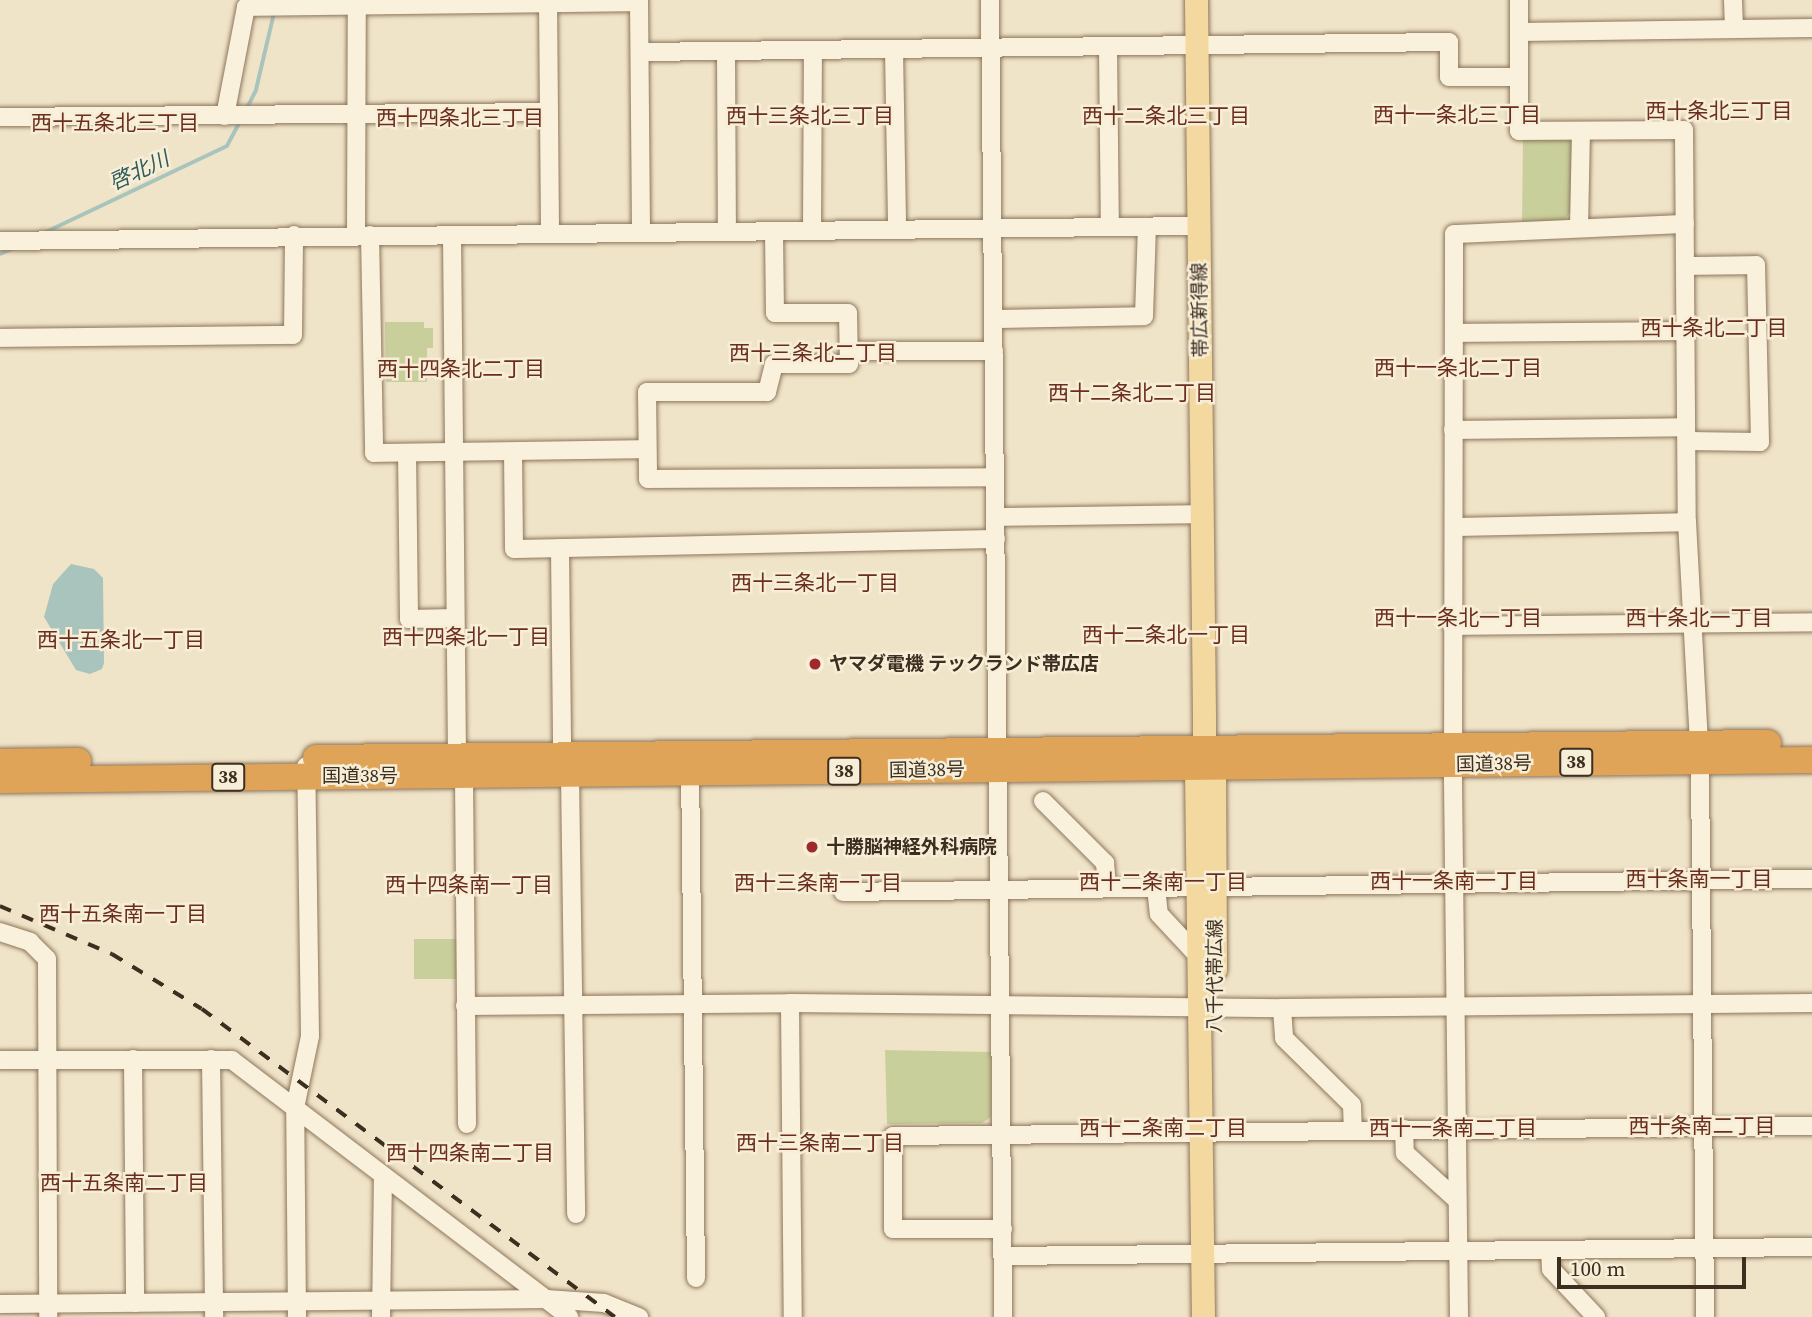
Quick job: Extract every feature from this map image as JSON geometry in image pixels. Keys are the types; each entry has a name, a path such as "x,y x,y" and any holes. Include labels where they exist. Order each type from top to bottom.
{"highway":[{"name":"国道38号","path":"0,762 460,767 998,760 1205,761 1699,752 1812,743"},
{"name":"国道38号","path":"1699,752 1812,760"},
{"name":"国道38号","path":"0,780 306,767"}],"main road":[{"name":"帯広新得線","path":"1196,0 1205,761"},
{"name":"八千代帯広線","path":"1203,1317 1209,1254 1205,761"},
{"name":"八千代帯広線","path":"1206,887 1199,957 1208,1006"},
{"name":"八千代帯広線","path":"1209,1254 1217,1317"}],"street":[{"path":"990,0 1003,1317"},
{"path":"1519,0 1519,131 1684,130 1687,522 1690,624 1699,752 1701,1004 1706,1128 1705,1317"},
{"path":"1733,0 1734,28"},
{"path":"225,116 246,7 639,1 641,232"},
{"path":"548,2 550,233"},
{"path":"357,4 357,115 374,453 647,449"},
{"path":"1520,32 1812,28"},
{"path":"640,52 1449,42 1449,77 1519,78"},
{"path":"1108,47 1110,226"},
{"path":"894,50 897,229"},
{"path":"726,51 727,231"},
{"path":"812,231 813,51"},
{"path":"0,117 548,112"},
{"path":"1579,227 1581,131"},
{"path":"1459,1317 1452,626 1454,234 1685,224"},
{"path":"0,240 1198,226"},
{"path":"994,319 1144,316 1147,227"},
{"path":"774,232 775,313 848,313 849,364 774,364 767,392 647,392 648,479 995,477"},
{"path":"0,338 293,335 294,235"},
{"path":"452,235 455,618 467,1124"},
{"path":"1454,430 1687,434 1760,442 1756,265 1686,266"},
{"path":"1454,333 1686,331"},
{"path":"850,351 994,351"},
{"path":"513,452 514,549 996,539"},
{"path":"407,453 409,619 455,618"},
{"path":"996,517 1202,514"},
{"path":"1454,527 1687,522"},
{"path":"560,548 576,1214"},
{"path":"1452,626 1812,622"},
{"path":"690,764 696,1278"},
{"path":"297,1309 295,1108 310,1036 306,767"},
{"path":"1043,802 1105,863 1107,887"},
{"path":"843,892 1812,879"},
{"path":"1156,887 1158,914 1199,957"},
{"path":"0,932 30,942 47,959 48,1310"},
{"path":"465,1006 790,1003 1282,1008 1812,1003"},
{"path":"790,1003 793,1317"},
{"path":"1282,1008 1284,1038 1352,1105 1353,1130"},
{"path":"133,1059 135,1303"},
{"path":"211,1059 214,1309"},
{"path":"0,1060 232,1060 569,1317"},
{"path":"1003,1229 893,1229 893,1136 1812,1126"},
{"path":"1404,1129 1405,1153 1457,1200"},
{"path":"381,1309 383,1177"},
{"path":"1003,1256 1812,1247"},
{"path":"1550,1250 1551,1269 1597,1317"},
{"path":"0,1304 48,1310 135,1303 214,1309 381,1309 545,1299 604,1303 639,1317"}],"green space":[{"path":"1572,137 1574,208 1563,221 1522,223 1523,138"},
{"path":"385,322 424,322 424,328 433,328 433,348 427,348 427,382 386,382"},
{"path":"414,939 457,939 457,979 414,979"},
{"path":"885,1050 991,1052 991,1117 982,1123 887,1124"}],"water":[{"path":"71,564 94,569 103,578 104,663 102,669 90,674 76,670 44,617 53,584"}],"waterway":[{"name":"啓北川","path":"246,110 256,90 274,13"},
{"name":"啓北川","path":"46,232 227,146 241,120"},
{"name":"啓北川","path":"0,254 14,248"}],"railway":[{"path":"0,906 112,954 202,1009 615,1317"}],"place":[{"name":"ヤマダ電機 テックランド帯広店","path":"815,664"},
{"name":"十勝脳神経外科病院","path":"812,847"}],"district":[{"name":"西十条北三丁目","path":"1719,111"},
{"name":"西十一条北三丁目","path":"1457,115"},
{"name":"西十三条北三丁目","path":"810,116"},
{"name":"西十二条北三丁目","path":"1166,116"},
{"name":"西十四条北三丁目","path":"460,118"},
{"name":"西十五条北三丁目","path":"115,123"},
{"name":"西十条北二丁目","path":"1714,328"},
{"name":"西十三条北二丁目","path":"813,353"},
{"name":"西十一条北二丁目","path":"1458,368"},
{"name":"西十四条北二丁目","path":"461,369"},
{"name":"西十二条北二丁目","path":"1132,393"},
{"name":"西十三条北一丁目","path":"815,583"},
{"name":"西十一条北一丁目","path":"1458,618"},
{"name":"西十条北一丁目","path":"1699,618"},
{"name":"西十二条北一丁目","path":"1166,635"},
{"name":"西十四条北一丁目","path":"466,637"},
{"name":"西十五条北一丁目","path":"121,640"},
{"name":"西十条南一丁目","path":"1699,879"},
{"name":"西十一条南一丁目","path":"1454,881"},
{"name":"西十二条南一丁目","path":"1163,882"},
{"name":"西十三条南一丁目","path":"818,883"},
{"name":"西十四条南一丁目","path":"469,885"},
{"name":"西十五条南一丁目","path":"123,914"},
{"name":"西十条南二丁目","path":"1702,1126"},
{"name":"西十二条南二丁目","path":"1163,1128"},
{"name":"西十一条南二丁目","path":"1453,1128"},
{"name":"西十三条南二丁目","path":"820,1143"},
{"name":"西十四条南二丁目","path":"470,1153"},
{"name":"西十五条南二丁目","path":"124,1183"}]}
